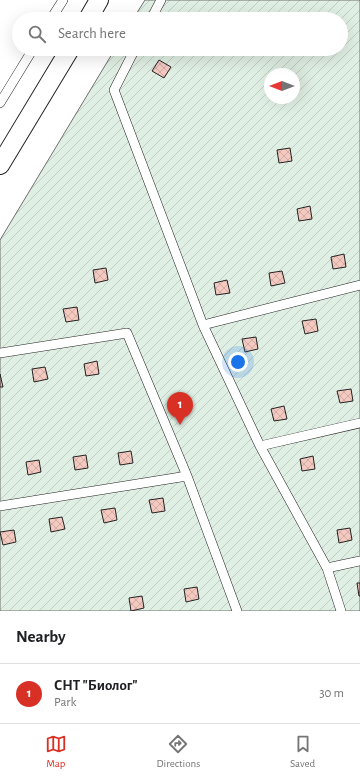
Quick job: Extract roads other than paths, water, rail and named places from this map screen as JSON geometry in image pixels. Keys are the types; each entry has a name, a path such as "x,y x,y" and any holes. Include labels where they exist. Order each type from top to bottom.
{"street":[{"path":"92,12 99,0"},
{"path":"0,165 66,56"}],"lane":[{"path":"55,12 63,0"},
{"path":"155,12 161,0"},
{"path":"0,103 29,56"},
{"path":"131,56 114,90 203,324 260,446 327,568 341,611"},
{"path":"203,324 360,285"},
{"path":"0,353 127,334 187,476 237,611"},
{"path":"260,446 360,423"},
{"path":"0,506 187,476"},
{"path":"327,568 360,560"}],"place":[{"name":"СНТ \"Биолог\"","path":"180,425"}]}
